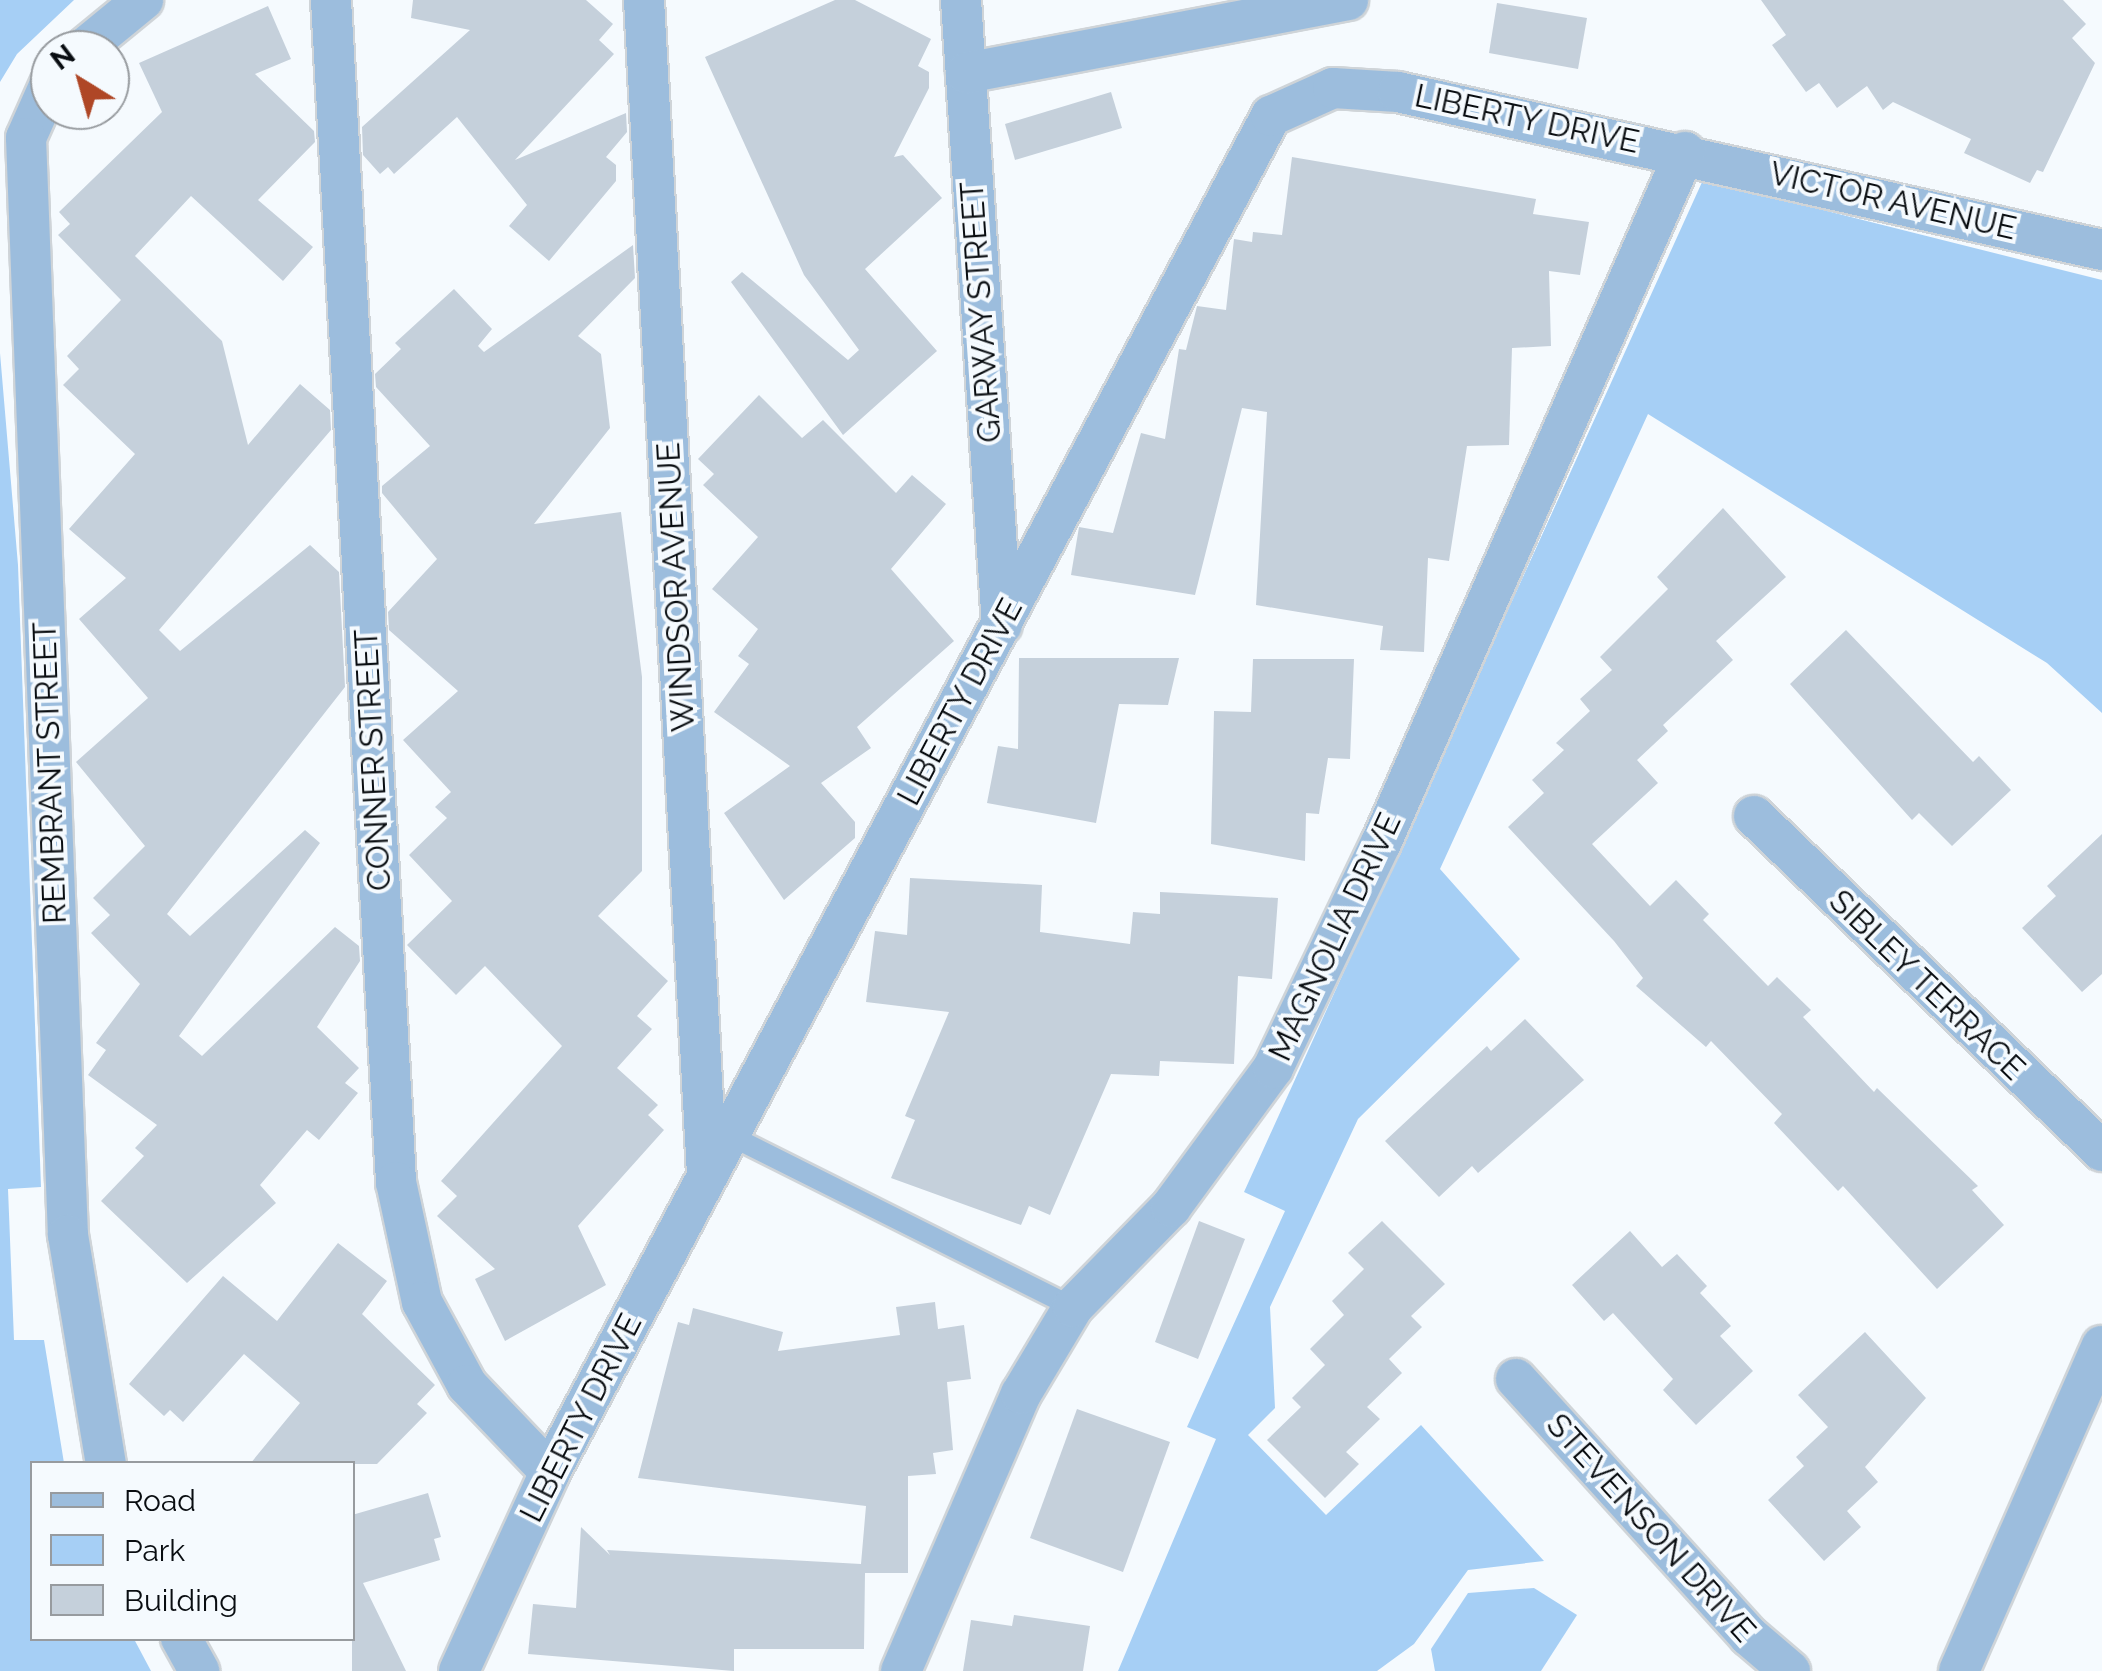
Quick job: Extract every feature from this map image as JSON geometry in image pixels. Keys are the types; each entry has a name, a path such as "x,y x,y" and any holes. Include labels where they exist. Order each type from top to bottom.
{"street":[{"path":"105,30 143,0"},
{"name":"CONNER STREET","path":"330,0 396,1182 422,1302 467,1385 550,1472"},
{"name":"WINDSOR AVENUE","path":"644,0 707,1173"},
{"name":"GARWAY STREET","path":"961,0 1002,625"},
{"path":"966,73 1348,0"},
{"name":"LIBERTY DRIVE","path":"459,1671 550,1472 1002,625 1256,134 1289,102 1333,88 1398,92 1685,152"},
{"name":"REMBRANT STREET","path":"30,129 26,138 68,1235 106,1461"},
{"name":"VICTOR AVENUE","path":"1685,152 2102,250"},
{"name":"MAGNOLIA DRIVE","path":"901,1671 1021,1394 1073,1306 1171,1207 1273,1068 1381,844 1685,152"},
{"name":"SIBLEY TERRACE","path":"1754,816 2102,1151"},
{"path":"1959,1671 2102,1346"},
{"name":"STEVENSON DRIVE","path":"1516,1380 1749,1636 1790,1671"},
{"path":"183,1641 198,1671"}],"lane":[{"path":"727,1134 1073,1306"}],"green space":[{"path":"0,0 74,0 42,30 30,30 30,42 17,54 0,82"},
{"path":"1703,180 2102,280 2102,713 2047,663 1648,414 1440,869 1520,959 1358,1119 1270,1307 1275,1408 1248,1435 1326,1515 1421,1425 1544,1561 1468,1570 1414,1644 1377,1671 1118,1671 1216,1439 1187,1427 1285,1211 1244,1192"},
{"path":"0,353 18,565 41,1187 8,1189 14,1340 44,1340 64,1461 30,1461 30,1641 135,1641 151,1671 0,1671"},
{"path":"1534,1588 1577,1615 1541,1671 1435,1671 1431,1649 1468,1593"}],"building":[{"path":"413,0 586,0 613,24 599,40 614,54 515,160 626,113 627,132 606,157 616,165 616,181 549,261 509,226 527,205 457,117 394,174 388,167 380,174 363,155 362,127 470,30 411,18"},
{"path":"835,0 855,0 931,39 918,66 929,72 929,88 894,157 903,155 942,198 865,269 937,351 843,435 731,282 742,272 848,360 859,350 804,275 705,57"},
{"path":"1761,0 2063,0 2086,24 2072,38 2095,63 2043,172 2037,170 2030,183 1964,153 1971,139 1893,102 1883,110 1867,86 1837,108 1819,83 1806,92 1772,45 1786,35"},
{"path":"1497,3 1587,18 1578,69 1489,53"},
{"path":"268,6 291,59 255,74 314,131 315,142 258,200 313,247 283,281 191,196 135,256 222,341 248,445 300,384 330,410 331,430 159,630 180,651 310,545 339,572 345,687 167,914 190,936 305,830 320,843 179,1036 202,1056 335,927 359,946 360,961 317,1027 359,1068 345,1083 358,1093 319,1140 307,1130 260,1185 276,1203 187,1283 101,1201 144,1156 135,1148 157,1125 88,1075 106,1050 96,1043 140,984 91,933 110,915 93,898 145,846 76,762 148,698 79,619 126,578 69,529 135,454 63,385 79,369 67,356 121,300 58,235 70,224 59,212 162,112 139,63"},
{"path":"1111,92 1122,128 1015,160 1005,124"},
{"path":"1292,157 1536,199 1533,214 1589,222 1580,275 1549,271 1551,346 1512,348 1509,445 1467,446 1449,561 1428,558 1424,652 1380,650 1383,626 1256,605 1267,412 1242,408 1195,595 1071,575 1079,527 1113,533 1141,433 1165,439 1179,349 1186,350 1197,306 1226,310 1234,239 1252,242 1253,232 1282,235"},
{"path":"633,245 635,278 578,336 601,354 610,428 534,524 621,512 642,677 642,871 598,916 668,981 637,1016 652,1029 617,1068 658,1105 648,1115 664,1130 578,1226 606,1285 505,1341 475,1279 495,1269 437,1216 457,1196 441,1181 562,1046 485,966 456,995 407,945 452,901 409,855 447,818 435,807 451,792 403,740 458,691 389,630 388,612 437,559 382,493 382,486 430,446 376,387 375,374 401,349 395,343 454,289 492,329 478,346 484,352"},
{"path":"759,395 802,438 823,420 896,493 912,475 946,504 891,569 954,641 857,727 871,748 821,783 855,822 855,838 784,900 724,813 790,766 714,712 749,664 738,656 758,629 712,589 758,537 703,485 714,474 698,459"},
{"path":"1723,508 1786,577 1716,641 1733,660 1663,725 1668,731 1637,760 1658,783 1592,844 1650,906 1676,880 1709,914 1703,920 1768,986 1777,977 1811,1010 1803,1017 1874,1092 1877,1088 1978,1186 1972,1190 2004,1225 1937,1289 1843,1186 1838,1191 1774,1123 1782,1114 1711,1041 1706,1047 1636,986 1643,978 1614,941 1508,827 1544,793 1532,780 1564,750 1556,743 1590,711 1580,699 1612,670 1600,657 1668,589 1657,577"},
{"path":"1846,630 1973,762 1979,756 2011,790 1952,846 1919,813 1912,820 1790,684"},
{"path":"1019,658 1179,658 1168,705 1119,704 1096,823 987,803 998,746 1018,749"},
{"path":"1253,659 1354,659 1350,759 1328,758 1319,814 1306,813 1305,861 1211,844 1214,711 1251,712"},
{"path":"2102,834 2102,974 2082,992 2022,928 2056,896 2047,886"},
{"path":"910,878 1042,885 1040,932 1130,944 1133,912 1160,914 1160,892 1278,898 1272,979 1238,976 1234,1064 1160,1061 1159,1076 1111,1074 1050,1215 1029,1206 1021,1225 891,1178 915,1120 905,1116 949,1012 866,1002 875,931 907,935"},
{"path":"1525,1019 1584,1080 1478,1173 1472,1166 1439,1197 1385,1141 1487,1046 1491,1051"},
{"path":"1199,1221 1245,1239 1198,1359 1155,1342"},
{"path":"1382,1221 1445,1284 1411,1316 1422,1327 1389,1359 1402,1373 1367,1407 1380,1419 1346,1452 1359,1464 1325,1498 1267,1440 1301,1407 1292,1398 1325,1365 1310,1349 1344,1315 1332,1301 1364,1269 1348,1253"},
{"path":"1630,1231 1662,1267 1677,1254 1707,1286 1700,1293 1731,1326 1720,1336 1753,1371 1696,1425 1663,1390 1673,1379 1613,1313 1604,1321 1572,1285"},
{"path":"338,1243 387,1281 362,1314 435,1385 417,1404 427,1413 377,1464 252,1461 300,1403 244,1354 183,1422 170,1410 164,1416 129,1384 223,1276 277,1321"},
{"path":"935,1302 938,1329 964,1325 971,1379 947,1382 953,1450 933,1453 936,1474 908,1476 908,1573 865,1573 864,1649 734,1649 734,1671 528,1654 533,1604 576,1608 581,1527 610,1555 607,1550 861,1564 866,1506 638,1478 678,1322 689,1325 693,1308 783,1332 778,1351 900,1335 896,1307"},
{"path":"1865,1332 1926,1398 1865,1467 1878,1482 1847,1511 1861,1527 1824,1561 1768,1500 1804,1466 1796,1457 1828,1427 1798,1395"},
{"path":"1077,1409 1170,1442 1123,1572 1030,1538"},
{"path":"428,1493 441,1537 434,1539 440,1560 363,1583 406,1671 352,1671 355,1514"},
{"path":"1014,1615 1090,1626 1083,1671 963,1671 971,1620 1012,1626"}]}
